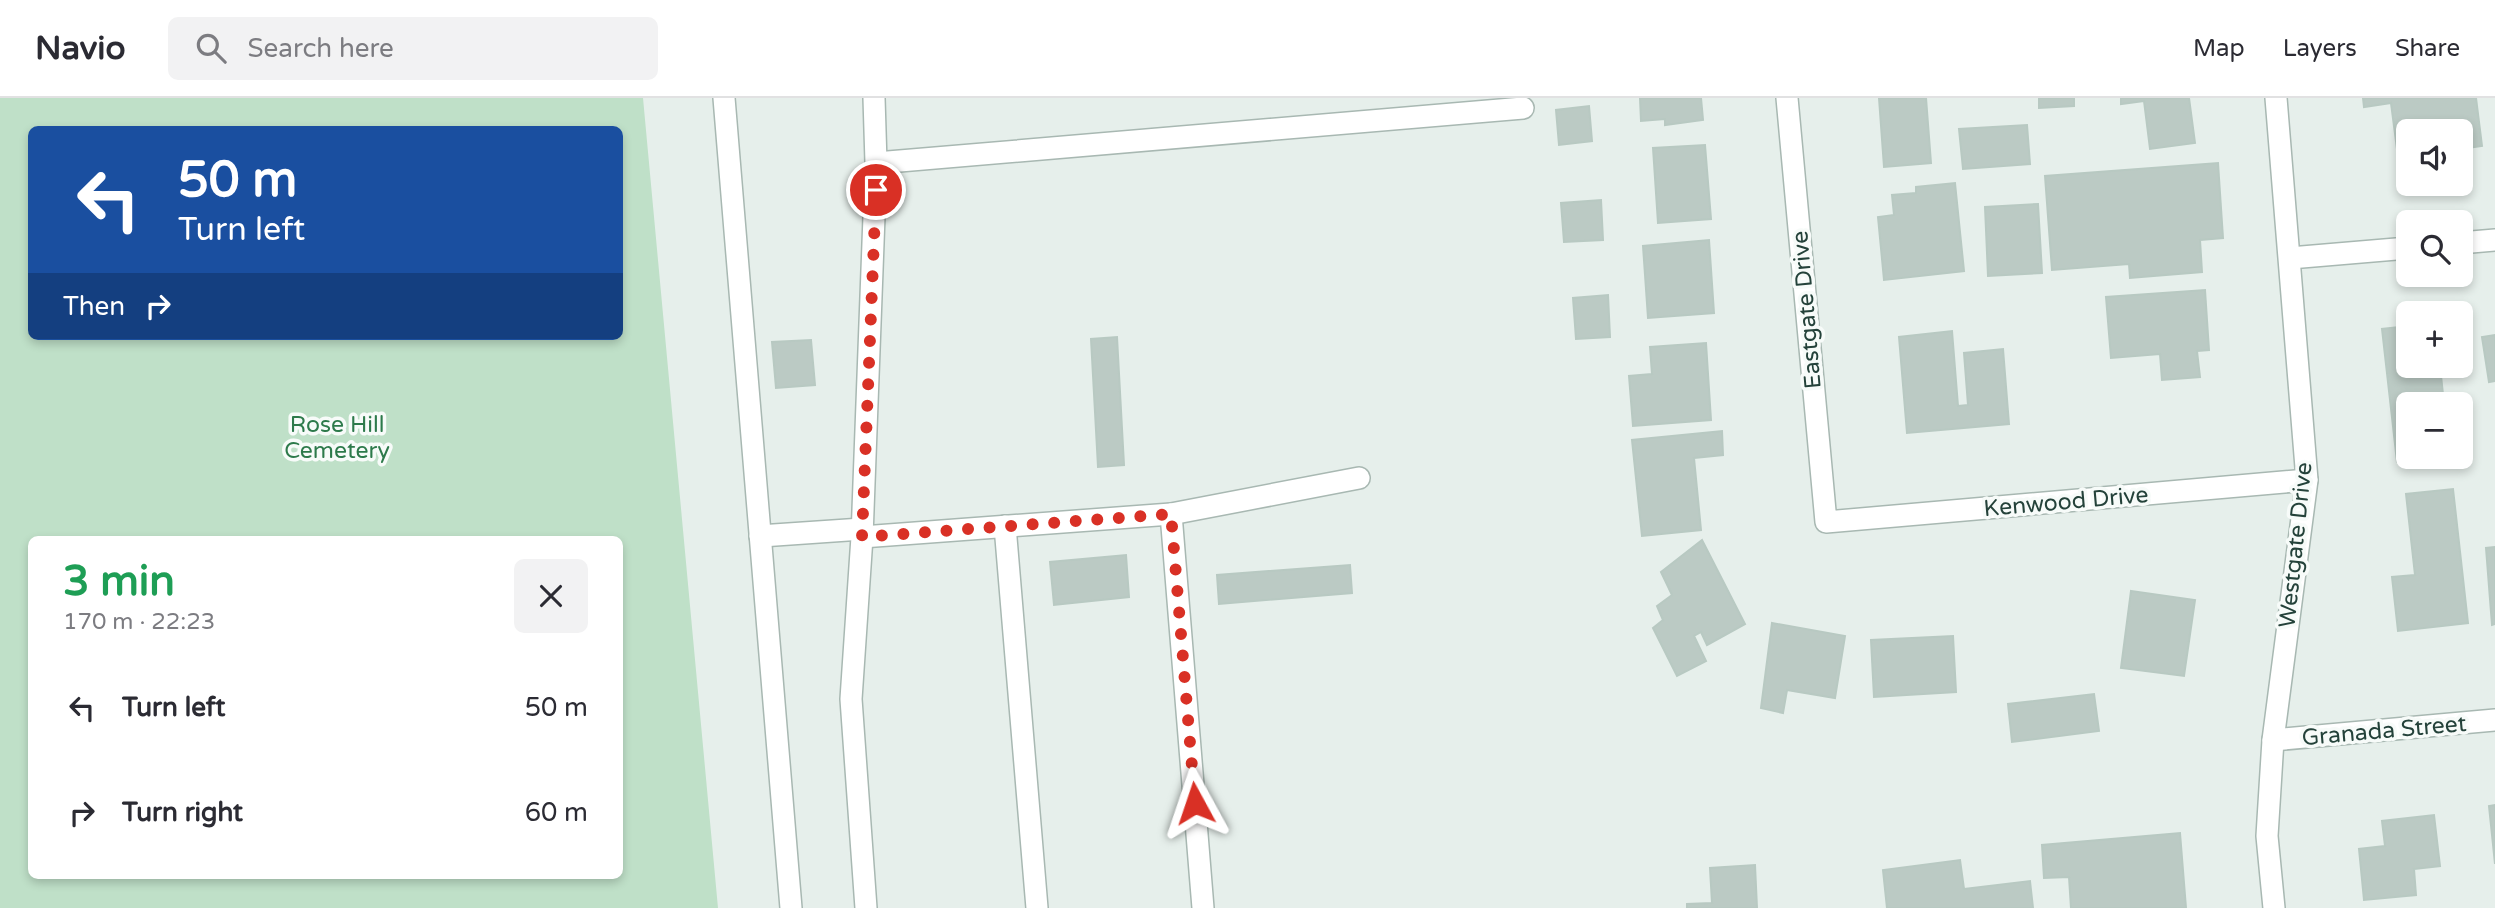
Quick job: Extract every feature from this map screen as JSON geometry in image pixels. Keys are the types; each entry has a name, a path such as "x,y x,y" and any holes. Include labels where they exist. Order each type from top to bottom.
{"street":[{"path":"724,98 791,908"},
{"path":"866,908 850,699 862,533 876,163 874,98"},
{"name":"Eastgate Drive","path":"1787,98 1826,522"},
{"name":"Westgate Drive","path":"2274,908 2267,836 2273,740 2307,480 2276,98"},
{"path":"876,163 1523,108"},
{"path":"2473,242 2495,240"},
{"path":"2290,258 2396,249"},
{"path":"760,536 1005,526 1171,514 1359,478"},
{"name":"Kenwood Drive","path":"1826,522 2307,480"},
{"path":"1171,514 1203,908"},
{"path":"1005,526 1037,908"},
{"name":"Granada Street","path":"2273,740 2495,720"}],"green space":[{"name":"Rose Hill Cemetery","path":"0,98 643,98 718,908 0,908"}],"building":[{"path":"1640,98 1701,98 1703,120 1665,125 1665,119 1641,121"},
{"path":"1879,98 1926,98 1931,163 1884,167"},
{"path":"2039,98 2074,98 2074,106 2039,108"},
{"path":"2121,98 2189,98 2195,143 2150,149 2144,101 2121,104"},
{"path":"2363,98 2476,98 2482,146 2473,147 2473,119 2396,119 2396,142 2391,103 2364,107"},
{"path":"1589,106 1592,141 1559,145 1556,110"},
{"path":"2027,125 2030,164 1963,169 1959,129"},
{"path":"1705,145 1711,219 1658,223 1653,148"},
{"path":"2218,163 2223,238 2200,240 2202,272 2130,278 2129,264 2052,270 2045,176"},
{"path":"1955,183 1964,271 1884,280 1878,217 1894,215 1892,195 1916,193 1916,187"},
{"path":"1601,200 1603,240 1564,242 1561,203"},
{"path":"2038,204 2042,273 1988,276 1985,207"},
{"path":"1709,240 1714,313 1648,318 1643,246"},
{"path":"2205,290 2209,350 2197,351 2200,377 2162,380 2160,354 2111,358 2106,297"},
{"path":"1608,295 1610,337 1576,339 1573,298"},
{"path":"2396,327 2396,378 2441,378 2443,392 2396,392 2396,453 2382,329"},
{"path":"1952,331 1958,406 1968,405 1964,353 2003,349 2009,424 1907,433 1899,337"},
{"path":"2495,335 2495,381 2489,382 2482,337"},
{"path":"1117,337 1124,465 1098,467 1091,339"},
{"path":"811,340 815,385 776,388 772,342"},
{"path":"1706,343 1711,420 1633,426 1629,376 1652,374 1650,347"},
{"path":"1722,431 1723,455 1694,458 1701,530 1642,536 1632,440"},
{"path":"2453,489 2468,623 2398,631 2392,577 2415,575 2406,494"},
{"path":"1702,540 1745,624 1707,645 1701,632 1694,636 1706,661 1677,676 1653,628 1663,620 1657,606 1672,595 1661,572"},
{"path":"2495,547 2495,624 2492,625 2486,548"},
{"path":"1126,555 1129,597 1054,605 1050,562"},
{"path":"1350,565 1352,593 1219,604 1217,575"},
{"path":"2131,591 2195,600 2184,676 2121,668"},
{"path":"1772,623 1845,636 1835,698 1787,690 1783,713 1761,708"},
{"path":"1953,636 1956,692 1874,697 1871,640"},
{"path":"2094,694 2099,731 2012,742 2008,704"},
{"path":"2495,805 2495,864 2489,806"},
{"path":"2434,815 2440,866 2414,869 2416,895 2364,900 2359,849 2385,846 2382,821"},
{"path":"2180,833 2186,908 2071,908 2069,877 2044,878 2042,845"},
{"path":"1960,860 1964,889 2030,881 2033,908 1887,908 1883,870"},
{"path":"1755,865 1757,908 1687,908 1687,904 1712,903 1710,868"}],"route":[{"path":"876,190 862,537 1171,514 1195,803"}]}
